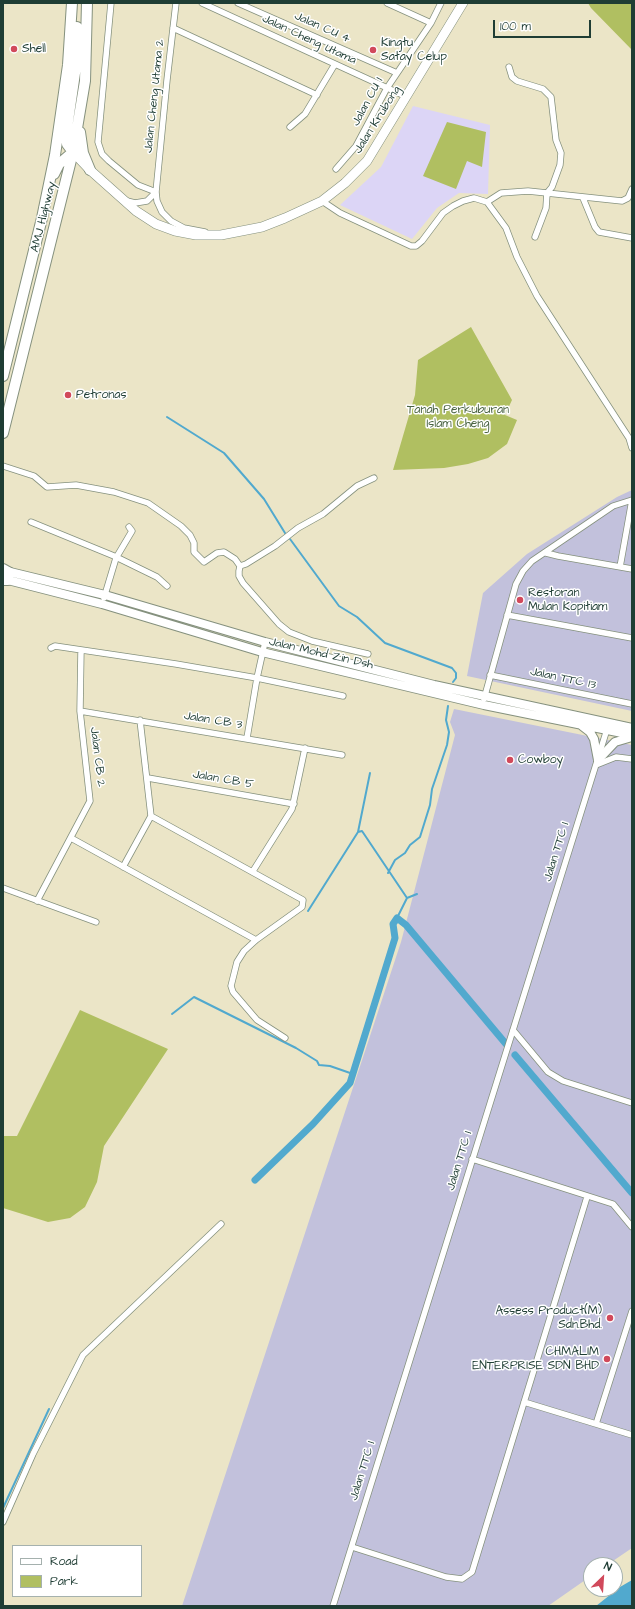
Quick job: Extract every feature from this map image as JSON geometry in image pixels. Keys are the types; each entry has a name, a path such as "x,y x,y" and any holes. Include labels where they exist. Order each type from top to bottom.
{"highway":[{"path":"50,181 59,164 73,152 68,144 66,135 76,66 77,25 74,3"},
{"name":"AMJ Highway","path":"3,376 50,181 68,65 74,3"},
{"name":"AMJ Highway","path":"3,433 73,152 81,106 87,52 87,3"},
{"path":"81,106 80,136 83,153 90,170"},
{"path":"67,176 73,169 80,166 90,170"}],"main road":[{"name":"Jalan Krubong","path":"73,152 90,170 123,200 146,218 165,227 186,233 213,236 262,227 285,218 322,200 345,183 367,161 463,3"},
{"name":"Jalan Mohd Zin Dsh","path":"5,575 105,595 265,642 608,726 632,736"},
{"name":"Jalan Mohd Zin Dsh","path":"5,575 262,652 484,705 578,723 632,728"},
{"path":"578,723 590,732 594,739 597,762"},
{"path":"597,762 615,742 632,736"}],"street":[{"path":"110,3 98,142 102,154 108,161 138,185 156,192"},
{"name":"Jalan Cheng Utama 2","path":"156,192 176,3"},
{"name":"Jalan Cheng Utama","path":"202,3 407,97"},
{"name":"Jalan CU 4","path":"238,3 397,73"},
{"path":"386,3 431,23"},
{"name":"Jalan CU 1","path":"336,169 356,146 387,88 431,23 441,3"},
{"path":"173,28 317,95"},
{"path":"290,127 302,118 334,64"},
{"path":"509,67 512,77 517,81 528,83 543,89 551,97 556,140 561,153 560,165 552,188 548,193 546,208 535,237"},
{"path":"487,202 500,193 528,191 622,201 631,195 632,189"},
{"path":"123,200 135,203 147,201 156,192"},
{"path":"156,192 159,206 171,221 184,228 203,231 213,236"},
{"path":"322,200 340,213 411,246 416,246 422,241 436,221 453,206 474,198 487,202 506,228 517,257 536,296 616,418 632,448"},
{"path":"583,198 595,227 599,232 632,238"},
{"path":"3,466 34,476 47,487 76,485 120,494 148,503 181,526 190,535 194,543 194,552 204,562 217,553 224,552 235,559 240,566 239,576 243,583 279,624 289,632 312,641 368,654"},
{"path":"240,566 246,564 275,546 298,528 323,514 357,486 374,478"},
{"path":"484,705 490,675 516,584 523,571 532,561 546,553 613,506 632,500 620,567"},
{"path":"31,522 157,577 167,586"},
{"path":"102,604 116,558 132,531 129,527"},
{"path":"546,553 632,569"},
{"path":"507,616 632,638"},
{"path":"247,738 257,678 265,642"},
{"path":"51,648 55,646 257,678 343,696"},
{"name":"Jalan CB 2","path":"37,900 90,801 80,711 81,650"},
{"name":"Jalan TTC 13","path":"490,675 632,704"},
{"name":"Jalan CB 3","path":"80,711 342,755"},
{"path":"122,867 151,816 148,778 140,720"},
{"name":"Jalan TTC 1","path":"333,1606 608,726"},
{"path":"253,871 294,804 304,748"},
{"path":"597,762 616,758 632,759"},
{"name":"Jalan CB 5","path":"148,778 294,804"},
{"path":"151,816 303,900 302,907 256,940 244,951 237,962 232,989 257,1020 285,1038"},
{"path":"71,838 256,940"},
{"path":"3,888 96,922"},
{"path":"513,1030 548,1072 563,1081 632,1102"},
{"path":"472,1159 612,1204 632,1227"},
{"path":"352,1547 446,1577 462,1579 472,1572 587,1197"},
{"path":"3,1522 33,1454 83,1355 220,1224"},
{"path":"596,1424 632,1311"},
{"path":"524,1402 632,1435"}],"shaded area":[{"path":"413,106 490,125 488,194 459,193 437,208 412,239 340,205 381,167"},
{"path":"632,490 632,711 467,676 483,593 527,554 617,497"},
{"path":"454,709 632,745 632,1548 619,1557 583,1557 583,1582 548,1606 182,1606 401,942 455,735 450,722"}],"green space":[{"path":"588,3 632,3 632,50 591,8"},
{"path":"447,122 486,132 482,167 467,161 456,189 423,176"},
{"name":"Tanah Perkuburan Islam Cheng","path":"471,327 512,400 505,415 517,420 507,444 488,458 468,464 444,468 393,470 415,395 418,360"},
{"path":"80,1010 168,1049 104,1146 97,1182 85,1207 70,1218 48,1222 3,1208 3,1139 4,1136 17,1136"}],"water":[{"path":"632,1580 632,1606 596,1606 607,1597 623,1597 623,1585"}],"waterway":[{"path":"167,417 224,453 264,499 285,533"},
{"path":"290,539 339,606 357,617 385,643 452,668 456,673 456,678 453,682"},
{"path":"388,873 395,860 405,853 410,845 420,837 430,805 432,789 447,745 449,732 446,720 448,706"},
{"path":"358,832 370,773"},
{"path":"308,911 358,832 362,831 407,898 397,918"},
{"path":"407,898 417,894"},
{"path":"255,1180 313,1124 350,1083 395,938 393,924 397,918 406,925 506,1044"},
{"path":"172,1014 194,997 296,1048 317,1061 319,1065 330,1066 353,1074"},
{"path":"515,1055 632,1193"},
{"path":"3,1508 49,1409"}],"place":[{"name":"Shell","path":"14,49"},
{"name":"Kingtu Satay Celup","path":"373,50"},
{"name":"Petronas","path":"68,395"},
{"name":"Restoran Mulan Kopitiam","path":"520,600"},
{"name":"Cowboy","path":"510,760"},
{"name":"Assess Product(M) Sdn.Bhd.","path":"610,1318"},
{"name":"CHMALIM ENTERPRISE SDN BHD","path":"607,1359"}]}
